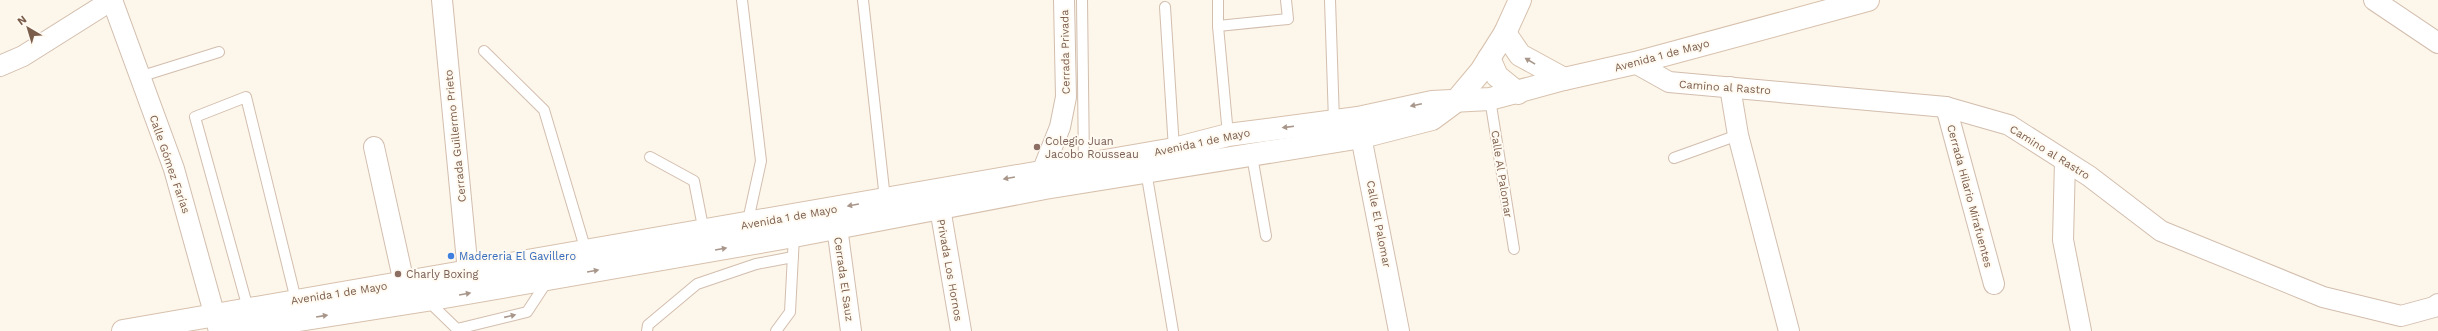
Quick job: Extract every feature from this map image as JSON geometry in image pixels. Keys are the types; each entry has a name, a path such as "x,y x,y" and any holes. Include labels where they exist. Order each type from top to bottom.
{"main road":[{"path":"1454,102 1489,58 1505,33 1520,0"},
{"name":"Avenida 1 de Mayo","path":"122,331 250,318 300,317 428,300 794,236 1146,171 1252,156 1360,127 1432,118 1454,102 1490,99 1518,93 1564,79 1635,63 1868,0"},
{"path":"1505,33 1520,55 1564,79"},
{"path":"1489,58 1497,76 1518,93"},
{"name":"Avenida 1 de Mayo","path":"300,317 404,283 1174,149 1228,135 1334,121 1360,127"},
{"name":"Avenida 1 de Mayo","path":"228,331 250,318"}],"street":[{"path":"0,66 23,56 112,0"},
{"name":"Calle Gómez Farías","path":"112,0 174,169 218,322"},
{"name":"Cerrada Guillermo Prieto","path":"442,0 468,272"},
{"name":"Cerrada Privada","path":"1042,172 1060,127 1066,97 1064,0"},
{"path":"2374,0 2437,41"},
{"name":"Camino al Rastro","path":"1635,63 1669,82 1946,107 2009,125 2089,176 2161,231 2323,297 2401,316 2434,307 2438,304"},
{"path":"1730,87 1738,134 1789,331"},
{"name":"Cerrada Hilario Mirafuentes","path":"1946,107 1994,284"},
{"name":"Calle El Palomar","path":"1360,127 1399,331"},
{"path":"374,146 404,283"},
{"path":"2065,161 2063,240 2081,331"},
{"name":"Privada Los Hornos","path":"940,208 961,331"},
{"name":"Cerrada El Sauz","path":"837,227 851,331"}],"lane":[{"path":"742,0 761,161 747,224"},
{"path":"863,0 885,199"},
{"path":"1082,0 1084,165"},
{"path":"1218,0 1218,26 1228,135"},
{"path":"1218,26 1288,19 1286,0"},
{"path":"1330,0 1334,121"},
{"path":"1165,7 1174,149"},
{"path":"484,51 544,110 586,251"},
{"path":"139,77 219,52"},
{"path":"250,318 195,117 246,97 300,317"},
{"name":"Calle Al Palomar","path":"1490,99 1514,250"},
{"path":"1674,158 1738,134"},
{"path":"1252,156 1266,236"},
{"path":"650,157 694,181 704,232"},
{"path":"1146,171 1173,331"},
{"path":"776,331 790,312 794,236"},
{"path":"647,331 648,325 697,284 756,264 793,257"},
{"path":"428,300 457,329 528,312 549,279"}],"place":[{"name":"Colegio Juan Jacobo Rousseau","path":"1037,147"},
{"name":"Madereria El Gavillero","path":"451,256"},
{"name":"Charly Boxing","path":"398,274"}]}
